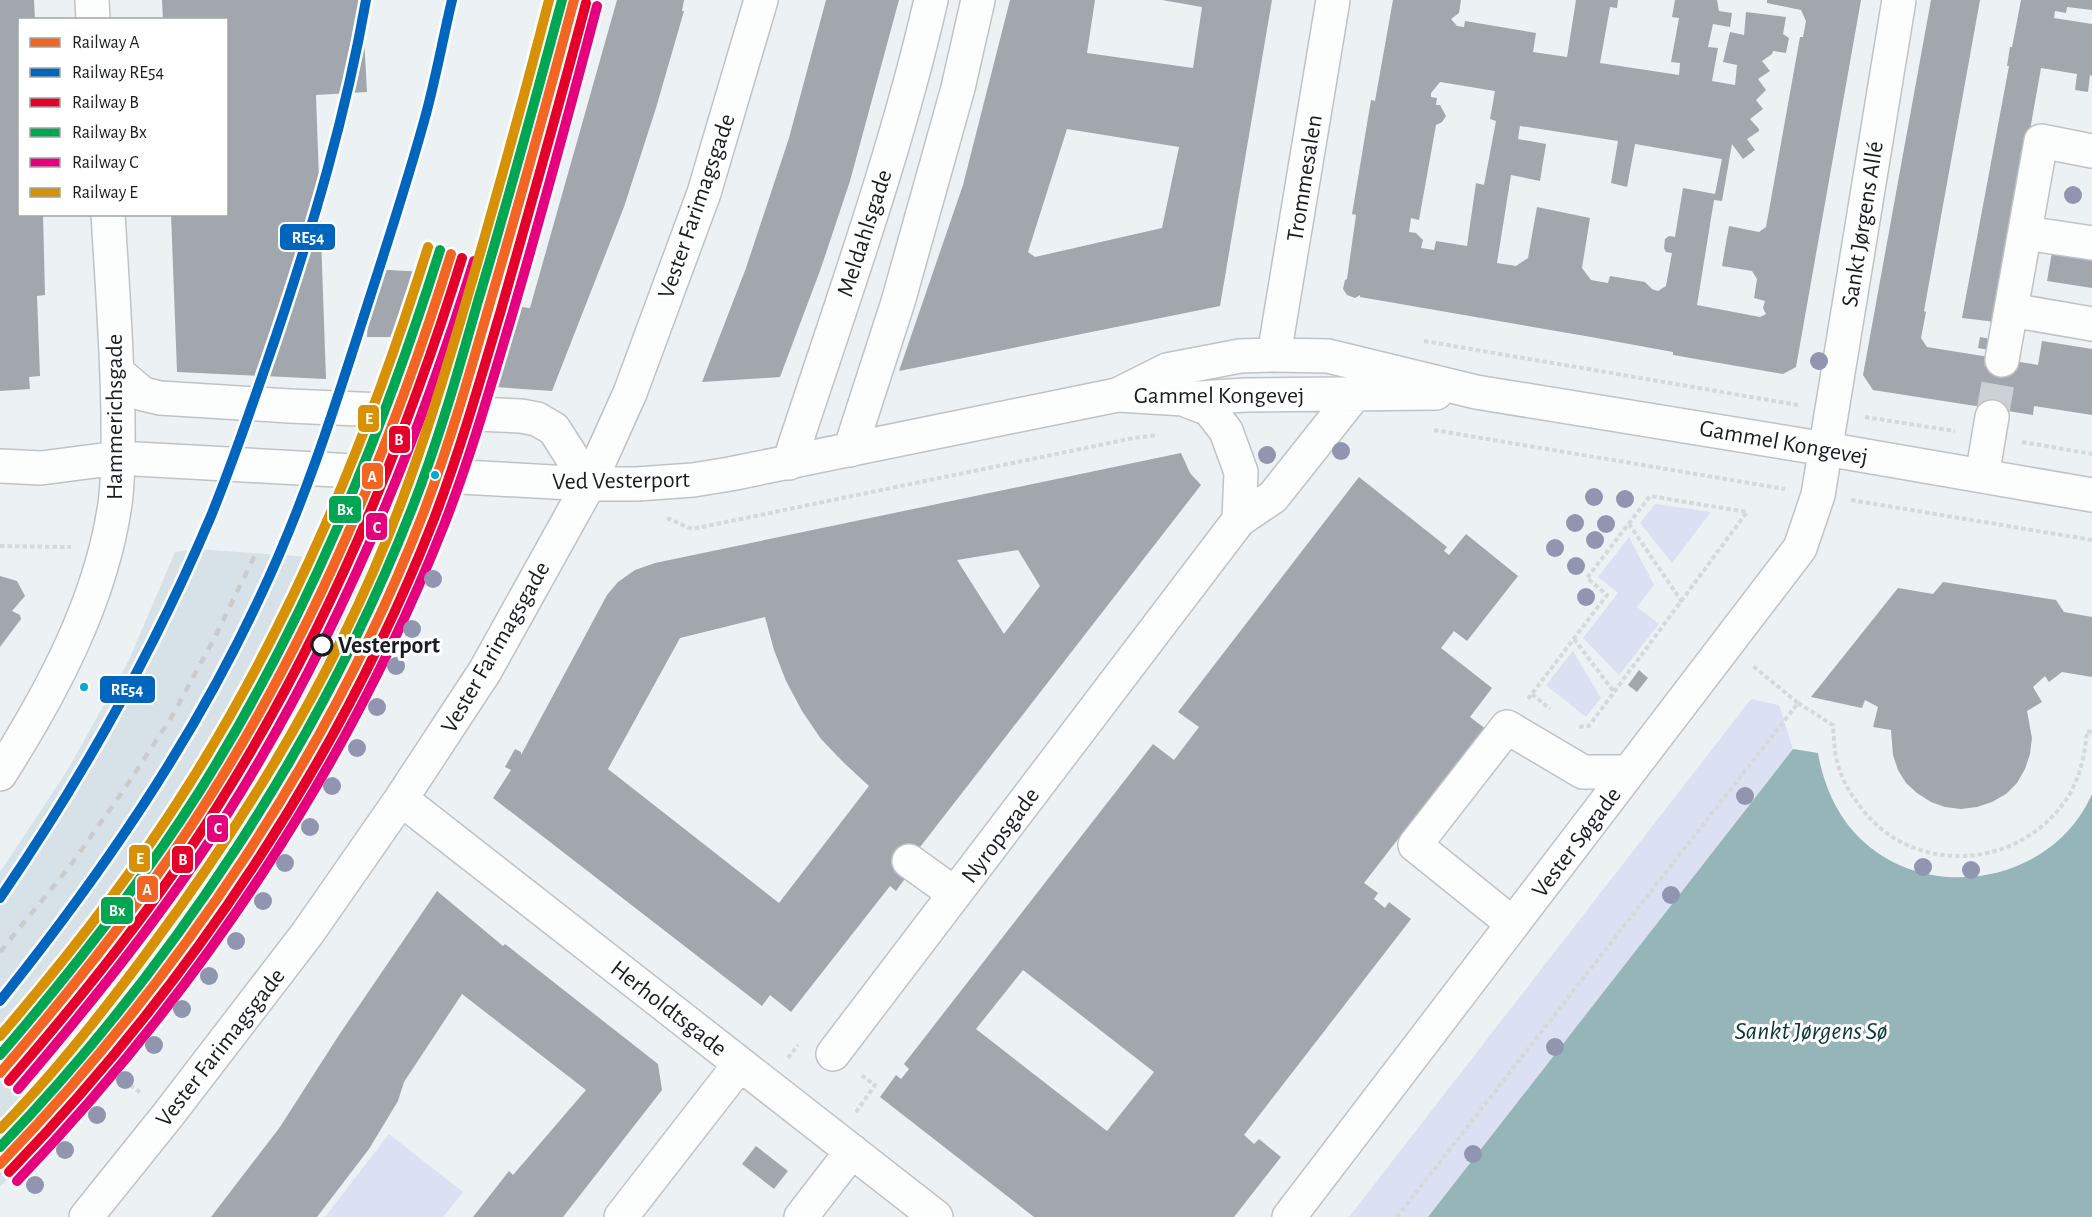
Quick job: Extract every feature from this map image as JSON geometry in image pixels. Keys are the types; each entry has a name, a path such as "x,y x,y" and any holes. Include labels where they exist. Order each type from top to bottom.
{"street":[{"path":"92,0 93,18"},
{"name":"Vester Farimagsgade","path":"86,1217 168,1115 307,934 401,799 485,671 590,484 630,393 704,193 761,0"},
{"name":"Meldahlsgade","path":"789,463 882,180 931,0"},
{"name":"Meldahlsgade","path":"850,450 898,302 958,88 978,0"},
{"name":"Trommesalen","path":"1274,355 1333,0"},
{"name":"Sankt Jørgens Allé","path":"1826,449 1899,0"},
{"path":"2002,360 2041,141 2092,151"},
{"name":"Hammerichsgade","path":"0,774 25,735 67,654 87,606 106,547 114,504 118,458 118,373 108,216"},
{"path":"2025,233 2092,243"},
{"path":"2011,310 2092,324"},
{"name":"Gammel Kongevej","path":"1117,395 1167,370 1240,356 1328,356 1476,392 2092,495"},
{"path":"118,373 143,394 160,398 521,416 537,419 554,429 590,484"},
{"name":"Gammel Kongevej","path":"1117,395 1183,399 1246,395 1476,392"},
{"name":"Ved Vesterport","path":"0,466 41,468 118,458 590,484 637,484 693,480 789,463 1117,395"},
{"name":"Nyropsgade","path":"833,1054 1239,520 1273,497 1354,395"},
{"path":"1183,399 1209,409 1227,431 1241,472 1239,520"},
{"path":"1982,476 1990,427"},
{"name":"Vester Søgade","path":"1289,1217 1800,548 1818,495 1826,449"},
{"path":"1513,924 1415,845 1507,727 1583,772 1629,772"},
{"name":"Herholdtsgade","path":"401,799 936,1217"},
{"path":"909,861 955,894"},
{"path":"621,1217 740,1064"},
{"path":"801,1217 844,1145"}],"path":[{"path":"1420,340 1832,411 1990,427 2092,454"},
{"path":"306,702 414,474"},
{"path":"1507,727 1607,595 1587,578 1650,496 1747,512 1589,726 1574,728"},
{"path":"1629,524 1682,602"},
{"path":"0,546 106,547"},
{"path":"1574,639 1614,692"},
{"path":"1773,684 1833,725 1836,761 1850,794 1873,823 1903,844 1937,855 1973,857 1982,855 2008,848 2039,830 2064,803 2080,771 2085,752 2086,731 2092,732"},
{"path":"1532,694 1557,714"},
{"path":"1397,1217 1798,703"},
{"path":"72,1038 109,1066"},
{"path":"833,1054 874,1085 844,1145"}],"shaded area":[{"path":"1655,504 1711,512 1672,563 1640,523"},
{"path":"1629,537 1654,585 1637,607 1659,624 1619,675 1583,638 1618,593 1598,577"},
{"path":"196,549 337,559 389,558 409,571 411,583 384,646 332,742 290,815 227,913 158,1008 81,1101 0,1187 0,872 67,771 129,660 175,552"},
{"path":"1573,651 1601,698 1586,717 1546,685"},
{"path":"1751,699 1779,705 1793,749 1428,1217 1349,1217"},
{"path":"389,1134 463,1192 443,1217 325,1217"}],"water":[{"name":"Sankt Jørgens Sø","path":"1793,749 1818,753 1826,785 1840,814 1853,831 1881,855 1913,870 1948,877 1983,876 2016,866 2047,849 2073,825 2092,794 2092,1217 1428,1217"}],"building":[{"path":"0,0 34,0 35,18 18,18 18,216 43,216 45,295 37,296 40,376 29,377 30,389 0,391"},
{"path":"162,0 362,0 367,92 316,95 326,379 177,372 171,216 228,216 228,18 163,18"},
{"path":"617,0 684,0 682,11 684,11 656,108 624,207 552,391 495,387 521,307 530,308"},
{"path":"826,0 899,0 850,181 821,268 780,377 702,382 746,268 789,138"},
{"path":"1010,0 1095,0 1087,53 1193,68 1202,7 1162,0 1272,0 1220,306 899,371 963,185","holes":["1067,129 1179,147 1162,228 1035,257 1028,252"]},
{"path":"1393,0 1461,0 1459,13 1451,19 1457,26 1464,27 1465,21 1536,33 1533,52 1567,57 1576,0 1618,0 1617,8 1610,7 1600,63 1679,75 1680,63 1671,62 1679,18 1672,17 1675,0 1717,0 1719,11 1732,13 1730,27 1713,24 1708,47 1718,48 1712,81 1735,85 1737,65 1723,62 1730,32 1744,35 1746,12 1786,17 1783,34 1789,38 1786,53 1773,51 1762,61 1770,71 1758,79 1766,90 1756,100 1763,109 1750,119 1759,131 1747,139 1755,150 1743,159 1732,144 1722,201 1714,200 1697,305 1760,317 1766,314 1763,308 1765,301 1754,298 1757,279 1752,271 1722,266 1729,226 1759,232 1766,227 1800,37 1803,37 1806,21 1801,10 1767,3 1767,0 1861,0 1796,367 1783,374 1673,355 1673,352 1591,337 1360,297 1360,295 1355,298 1347,295 1343,289 1347,279 1356,215 1352,214 1371,100 1375,101","holes":["1440,82 1495,91 1490,119 1496,121 1484,185 1476,183 1467,246 1436,241 1434,250 1421,248 1423,240 1416,233 1409,232 1411,218 1419,220 1436,125 1446,116 1440,105 1436,105 1437,98 1431,97 1431,93","1520,126 1618,141 1611,183 1627,187 1635,144 1722,159 1715,194 1683,188 1675,237 1669,236 1665,239 1664,248 1666,252 1672,253 1666,286 1658,291 1645,282 1610,276 1608,283 1591,280 1582,268 1590,218 1537,207 1528,258 1516,266 1497,263 1511,175 1540,181 1546,144 1518,139"]},
{"path":"1931,0 1980,0 1921,338 1927,347 2038,365 2042,341 2092,349 2092,415 2034,406 2033,415 1873,390 1863,375"},
{"path":"2021,0 2092,0 2092,10 2067,7 2066,13 2055,11 2054,18 2092,24 2092,76 2090,75 2088,92 2075,90 2077,74 2041,68 1996,322 1962,318 2009,66 2007,66 2010,47 2012,47"},
{"path":"2052,252 2092,258 2092,288 2047,281"},
{"path":"371,269 461,274 458,343 398,340 395,343 390,337 367,337"},
{"path":"1980,337 1990,339 1989,350 1978,348"},
{"path":"1181,453 1190,473 1201,485 903,869 909,873 896,891 890,886 791,1012 770,995 762,1006 493,798 511,770 505,767 515,749 521,752 521,755 607,595 618,582 635,570 655,563","holes":["1018,550 1040,586 1004,634 957,560","765,617 786,681 802,711 821,739 869,786 779,903 608,769 680,638"]},
{"path":"1359,477 1447,547 1444,551 1449,555 1466,534 1518,576 1467,641 1454,631 1441,648 1492,688 1470,717 1487,730 1364,883 1378,893 1374,899 1385,908 1389,902 1411,919 1244,1135 1254,1144 1259,1139 1281,1157 1234,1217 1034,1217 880,1097 896,1075 901,1079 909,1069 904,1064 1153,744 1174,760 1199,727 1178,712","holes":["1023,970 1154,1072 1107,1131 976,1029"]},
{"path":"342,558 389,558 398,561 409,571 411,583 384,646 358,631 316,714 289,699 329,620 325,618 327,615 314,608"},
{"path":"0,576 17,581 25,596 12,611 20,615 21,619 0,647"},
{"path":"1943,582 2056,600 2064,612 2092,617 2092,677 2062,672 2049,682 2045,676 2033,687 2042,702 2027,711 2032,738 2030,754 2017,783 2006,794 1992,802 1961,809 1931,802 1906,783 1893,755 1891,730 1873,727 1878,707 1865,700 1862,708 1811,697 1898,588 1933,594"},
{"path":"1639,670 1648,678 1637,692 1628,685"},
{"path":"437,891 503,946 505,944 658,1064 662,1090 563,1217 473,1217 509,1171 513,1175 586,1090 462,994 404,1082 398,1101 369,1149 317,1217 211,1217 280,1127 339,1035"},
{"path":"756,1146 788,1171 774,1189 742,1164"}],"tunnel":[{"path":"1992,417 2002,360"}],"railway":[{"path":"0,952 70,866 171,718 214,639 256,553"}],"rail line":[{"name":"RE54","path":"0,898 60,807 115,713 166,616 211,516 237,449 303,253 349,86 366,0"},
{"name":"RE54","path":"0,1001 73,906 142,808 204,705 275,565 328,427 395,218 426,114 452,0"},
{"name":"E","path":"0,1129 78,1041 133,971 224,843 291,734 351,621 401,503 435,403 488,227 549,0"},
{"name":"Bx","path":"0,1147 63,1078 124,1005 182,928 236,849 333,683 374,598 411,511 430,459 500,226 562,0"},
{"name":"A","path":"0,1164 65,1093 128,1018 188,940 243,860 295,776 343,691 385,603 423,514 441,463 511,230 574,0"},
{"name":"B","path":"9,1172 75,1100 138,1025 198,947 253,867 305,783 353,697 396,609 434,519 452,468 501,310 586,3"},
{"name":"C","path":"17,1181 83,1109 147,1033 206,954 262,873 314,790 362,703 406,615 444,525 488,394 556,160 597,6"},
{"name":"E","path":"0,1036 75,945 145,851 188,786 262,657 326,524 354,456 381,387 428,247"},
{"name":"Bx","path":"0,1055 53,992 153,861 199,792 273,663 337,529 365,460 392,391 440,250"},
{"name":"A","path":"0,1073 56,1007 136,905 186,834 248,734 284,668 348,534 403,396 451,254"},
{"name":"B","path":"9,1081 93,981 146,912 196,840 258,740 294,674 358,539 414,400 462,258"},
{"name":"C","path":"18,1089 102,988 155,919 229,811 268,746 304,680 370,544 426,404 474,261"}],"place":[{"name":"Vesterport","path":"322,645"}]}
